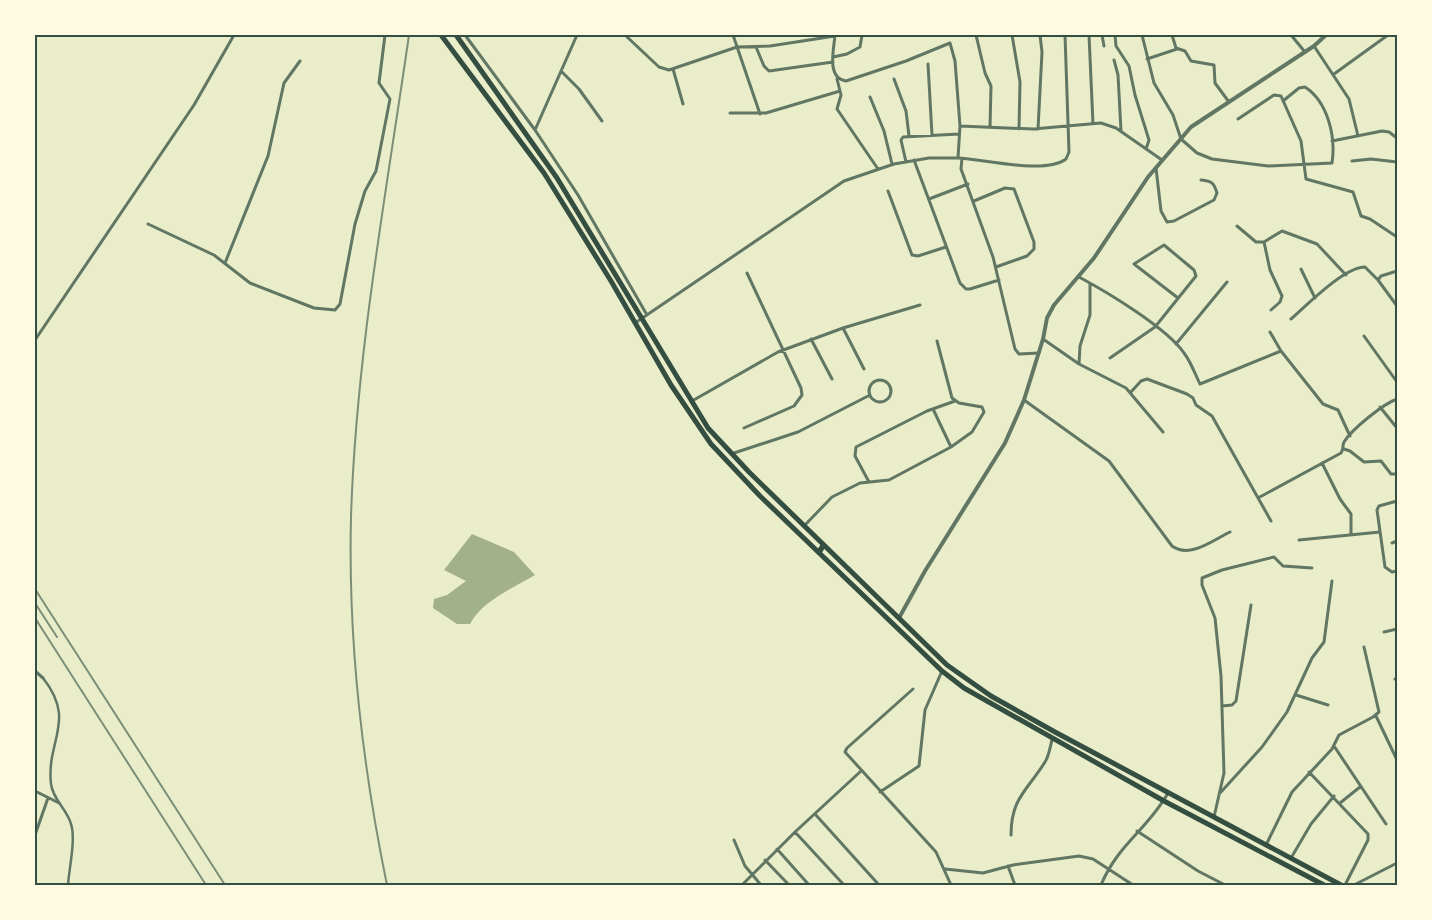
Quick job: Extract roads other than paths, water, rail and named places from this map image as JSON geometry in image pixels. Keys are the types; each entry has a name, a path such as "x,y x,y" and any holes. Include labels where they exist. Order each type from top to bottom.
{"highway":[{"path":"819,552 824,546"}],"main road":[{"path":"441,35 544,173 679,399 711,444 760,496 942,671 977,696 1052,740 1321,884"},
{"path":"456,35 557,178 634,304 645,317 708,428 731,454 804,527 947,665 991,696 1266,846 1343,885"}],"street":[{"path":"35,340 194,105 234,35"},
{"path":"148,224 207,251 225,263 243,280 314,308 333,311 338,307 355,224 365,191 376,171 387,120 390,97 379,83 385,35"},
{"path":"464,35 534,130 587,210 645,317"},
{"path":"534,130 577,35"},
{"path":"625,35 659,67 666,70 737,47 756,47 835,36 832,62 841,98 837,109 878,168"},
{"path":"733,35 760,114"},
{"path":"833,57 847,54 860,47 862,35"},
{"path":"976,35 985,73 992,86 990,127"},
{"path":"1012,35 1020,82 1019,129"},
{"path":"1038,129 1042,52 1040,35"},
{"path":"635,323 832,188 844,181 878,168 914,160 960,158 1030,165 1056,164 1064,161 1069,156 1065,35"},
{"path":"1089,35 1093,124"},
{"path":"1102,35 1104,46"},
{"path":"1115,35 1116,46 1129,66 1134,96 1149,140 1146,149"},
{"path":"1142,35 1154,83 1173,115 1181,139 1197,154 1208,159 1268,166 1332,163 1332,141 1325,112 1306,88 1299,88 1283,101"},
{"path":"1172,35 1178,49"},
{"path":"1291,35 1305,52"},
{"path":"899,618 925,571 1005,443 1024,400 1050,311 1079,277 1162,160 1191,128 1314,46 1326,35"},
{"path":"1334,74 1388,35"},
{"path":"837,78 851,81 950,43 955,62 961,166 996,267 1017,352 1022,355 1039,353"},
{"path":"1314,46 1349,99 1358,136"},
{"path":"756,47 764,66 769,71 832,62"},
{"path":"1147,59 1178,49 1185,50 1191,61 1214,65 1214,83 1229,102"},
{"path":"1114,60 1118,75 1121,131"},
{"path":"225,263 268,156 284,83 300,61"},
{"path":"928,64 932,135"},
{"path":"673,69 683,104"},
{"path":"561,71 579,89 602,121"},
{"path":"894,79 906,111 909,136"},
{"path":"730,113 760,114 840,91"},
{"path":"1238,119 1274,95 1280,96 1301,141 1306,178 1353,192 1360,216 1370,219 1397,237"},
{"path":"870,97 884,131 892,164"},
{"path":"960,126 1038,129 1101,123 1121,131 1162,160"},
{"path":"1332,141 1382,131 1389,132 1397,138"},
{"path":"906,162 901,138 959,134"},
{"path":"1352,161 1371,159 1397,162"},
{"path":"914,160 963,287 970,290 999,280"},
{"path":"1156,168 1161,211 1167,222 1174,221 1214,200 1217,193 1214,184 1210,181 1201,180"},
{"path":"929,199 968,184"},
{"path":"974,200 1005,188 1014,190 1034,242 1034,248 1026,256 996,267"},
{"path":"888,191 912,255 918,256 946,247"},
{"path":"1237,226 1254,241 1264,242 1280,231 1293,234 1319,245 1346,275"},
{"path":"1264,242 1270,270 1282,296 1280,302 1271,310"},
{"path":"1110,358 1155,327 1194,279 1196,273 1164,245 1134,264 1178,298"},
{"path":"1291,319 1346,275 1356,269 1366,267 1397,306"},
{"path":"1301,269 1315,298"},
{"path":"1378,280 1386,274 1397,271"},
{"path":"744,428 794,406 801,398 801,388 747,273"},
{"path":"1079,277 1155,327 1176,344 1184,353 1200,384 1281,350"},
{"path":"1176,344 1227,282"},
{"path":"1079,364 1080,346 1090,315 1090,283"},
{"path":"691,401 784,350 843,328 920,305"},
{"path":"843,328 864,369"},
{"path":"1270,332 1281,350 1323,404 1338,410 1350,436"},
{"path":"1364,336 1397,382"},
{"path":"811,339 832,379"},
{"path":"1043,339 1079,364 1131,392 1163,432"},
{"path":"937,341 950,394 955,401"},
{"path":"1131,392 1141,381 1147,379 1190,395 1196,405 1212,416 1271,522"},
{"path":"883,380 890,387 888,398 882,401 875,400 870,395 871,385 877,381 883,380"},
{"path":"731,454 798,432 870,395"},
{"path":"1258,498 1341,453 1344,449 1343,444 1380,407 1397,399"},
{"path":"1024,400 1109,461 1172,546 1177,550 1188,551 1230,532"},
{"path":"804,527 832,497 860,483 889,480 952,448 972,432 984,412 979,405 955,401 934,409 856,447 855,456 869,482"},
{"path":"1380,407 1397,428"},
{"path":"934,409 952,448"},
{"path":"1344,449 1353,452 1364,462 1381,461 1391,474 1397,474"},
{"path":"1322,464 1340,500 1351,514 1351,535"},
{"path":"1397,501 1377,508 1385,567 1392,572 1397,571"},
{"path":"1299,540 1380,532"},
{"path":"1392,543 1397,541"},
{"path":"1214,818 1221,792 1225,746 1216,626 1202,585 1202,578 1222,570 1274,557 1283,566 1312,568"},
{"path":"1221,792 1262,747 1287,712 1312,658 1324,642 1332,580"},
{"path":"1222,706 1232,705 1236,701 1251,606"},
{"path":"1384,632 1397,629"},
{"path":"1266,846 1292,792 1334,746 1342,733 1376,716 1379,709 1364,647"},
{"path":"880,792 919,766 925,710 942,671"},
{"path":"35,672 52,690 59,711 50,776 54,794 66,812 73,829 68,885"},
{"path":"914,689 847,748 847,755 936,852 951,885"},
{"path":"1296,695 1328,705"},
{"path":"1376,716 1397,760"},
{"path":"1011,835 1011,817 1022,792 1046,761 1052,740"},
{"path":"1334,746 1386,824"},
{"path":"742,885 777,848 861,771"},
{"path":"1309,772 1365,830 1368,838 1343,885"},
{"path":"1340,803 1360,787"},
{"path":"35,791 59,803"},
{"path":"1101,885 1108,868 1164,801 1168,793"},
{"path":"1291,859 1311,824 1334,796"},
{"path":"35,835 48,798"},
{"path":"815,814 879,885"},
{"path":"1138,831 1198,871 1225,885"},
{"path":"795,832 844,885"},
{"path":"734,840 752,875 761,885"},
{"path":"777,848 809,885"},
{"path":"945,869 983,873 1008,866 1079,856 1093,859 1134,885"},
{"path":"765,860 789,885"},
{"path":"1354,885 1397,863"},
{"path":"1008,866 1015,885"},
{"path":"1321,884 1326,877"}],"railway":[{"path":"387,885 370,794 358,702 352,610 351,517 354,457 365,336 409,35"},
{"path":"35,589 225,885"},
{"path":"35,603 57,637"},
{"path":"35,618 206,885"}]}
